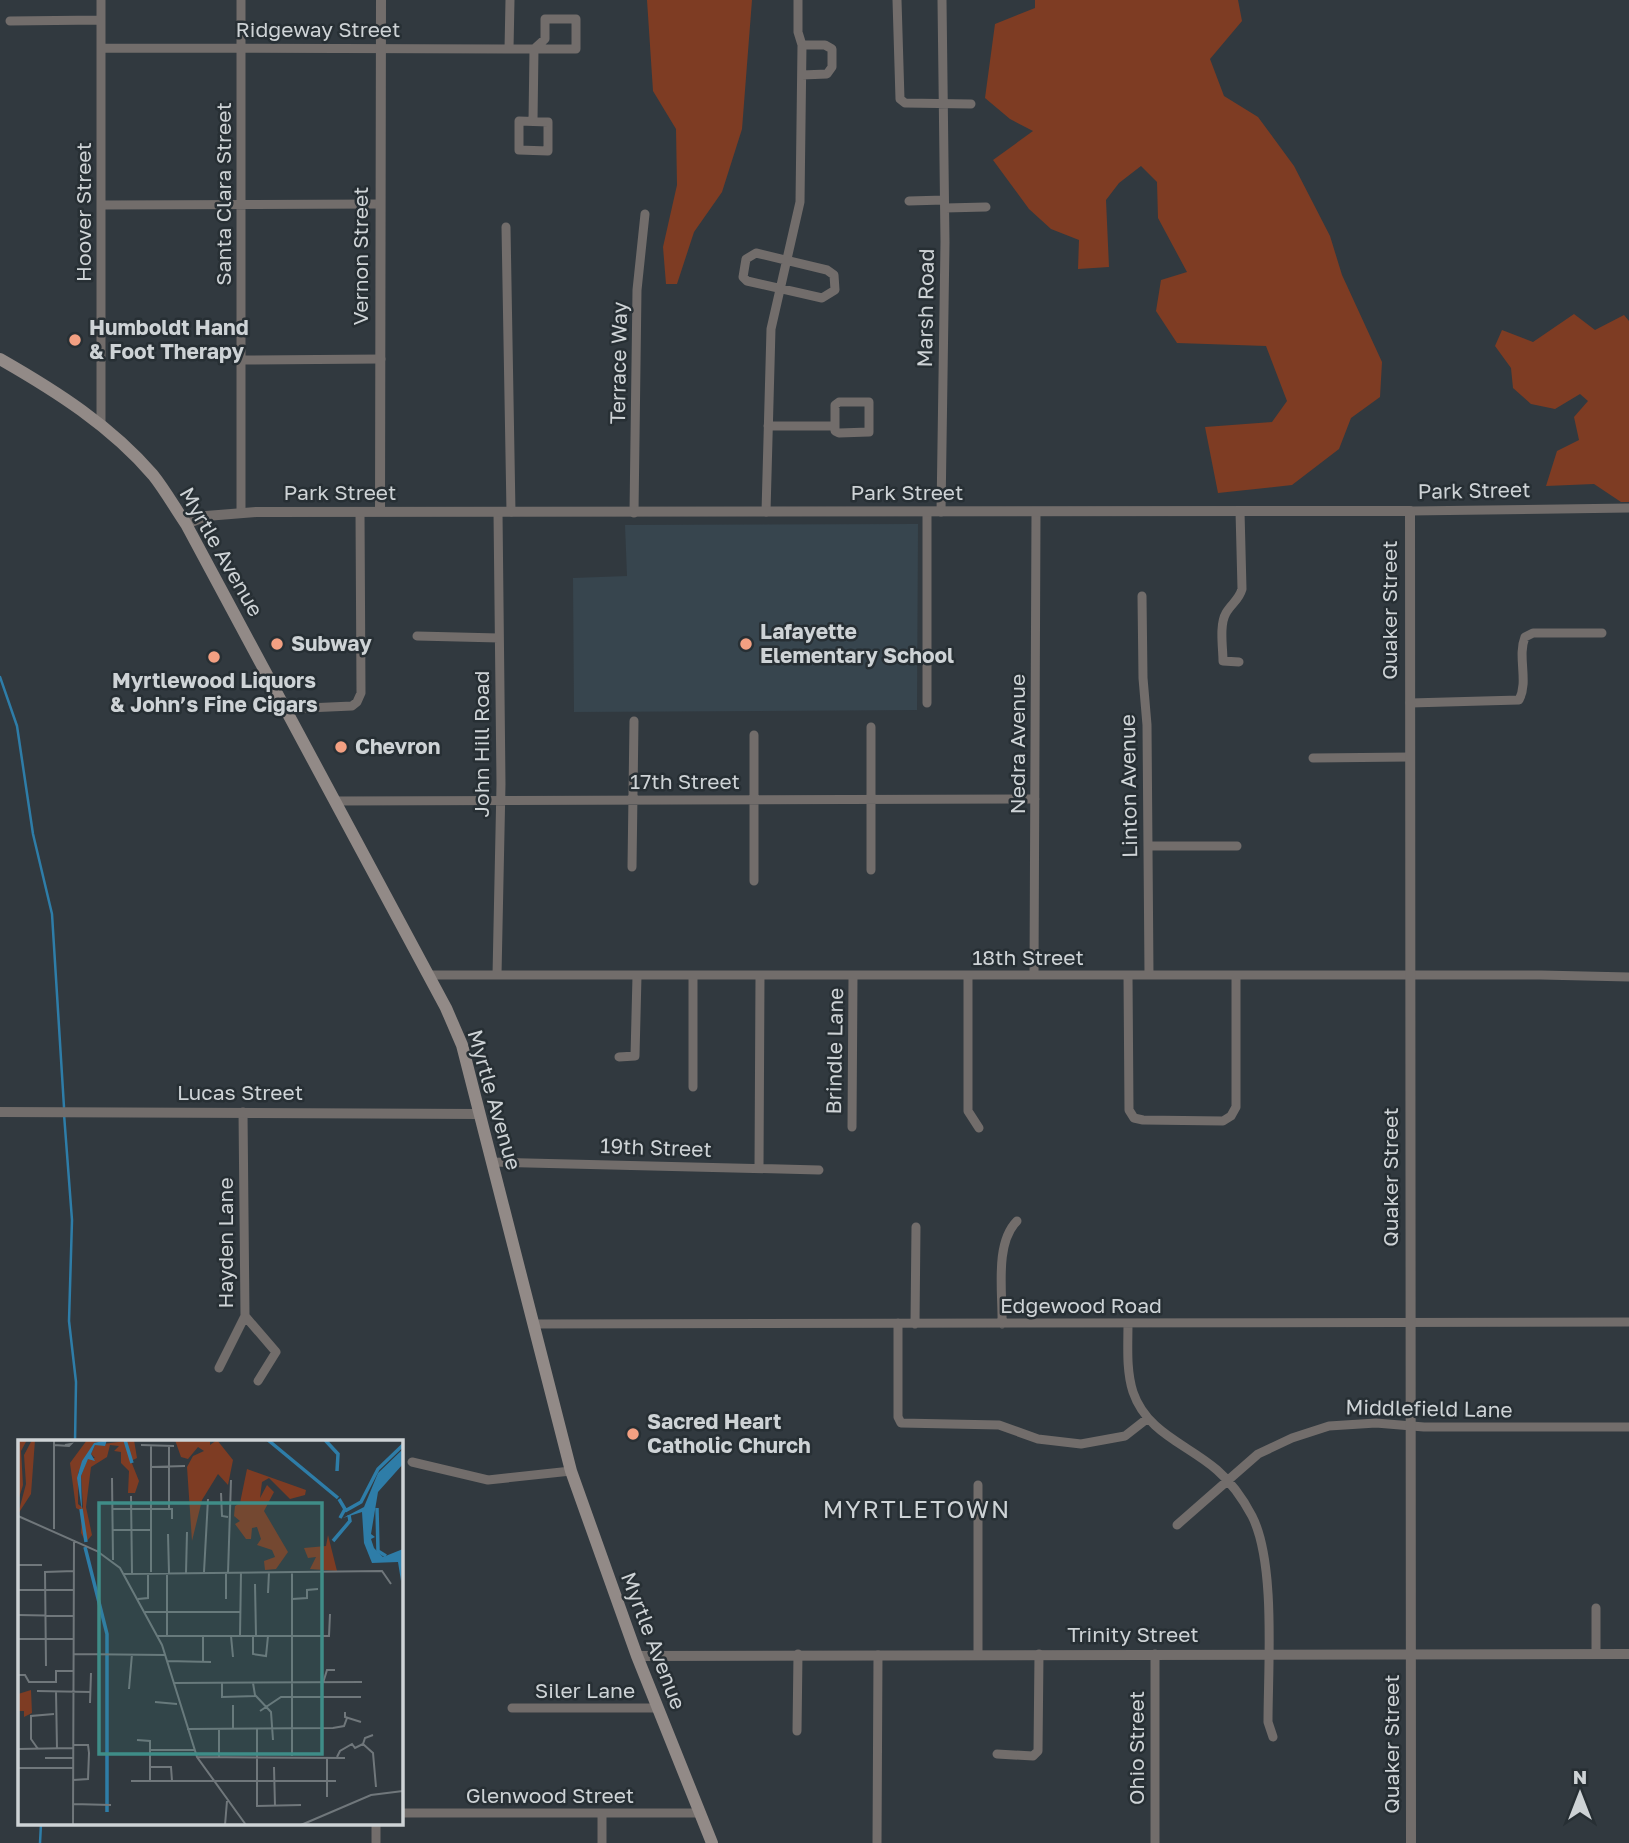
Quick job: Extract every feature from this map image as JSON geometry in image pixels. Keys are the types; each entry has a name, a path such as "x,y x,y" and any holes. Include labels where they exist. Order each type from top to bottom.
{"main road":[{"name":"Myrtle Avenue","path":"0,359 102,424 154,477 186,524 428,975 462,1045 571,1471 637,1656 712,1843"}],"street":[{"name":"Hoover Street","path":"102,0 102,424"},
{"name":"Santa Clara Street","path":"240,513 241,0"},
{"name":"Vernon Street","path":"380,512 381,0"},
{"path":"509,49 510,0"},
{"path":"766,512 771,329 800,202 802,45 798,32 798,0"},
{"path":"897,0 899,96 905,103 971,104"},
{"name":"Marsh Road","path":"941,512 944,204 942,0"},
{"path":"533,121 534,49 545,39 545,19 576,19 576,49 534,49"},
{"path":"10,21 102,20"},
{"path":"802,45 825,44 832,49 832,67 827,74 802,75"},
{"name":"Ridgeway Street","path":"101,48 534,49"},
{"path":"519,121 533,121 548,122 548,151 519,150 519,121"},
{"path":"909,201 986,207"},
{"path":"102,205 380,204"},
{"name":"Terrace Way","path":"634,513 637,290 645,214"},
{"path":"506,227 512,512"},
{"path":"756,253 787,259 827,270 834,275 835,290 822,298 747,281 743,277 746,258 756,253"},
{"path":"241,360 381,359"},
{"path":"839,402 869,402 869,432 839,433 834,426 835,405 839,402"},
{"path":"768,426 834,426"},
{"name":"Park Street","path":"186,524 206,516 240,513 1410,511 1629,508"},
{"path":"1239,662 1223,661 1223,642 1225,615 1240,598 1242,589 1240,511"},
{"name":"Quaker Street","path":"1410,511 1411,1843"},
{"path":"285,709 352,706 361,693 360,512"},
{"name":"John Hill Road","path":"498,512 498,975"},
{"path":"926,703 927,512"},
{"name":"Nedra Avenue","path":"1034,975 1036,512"},
{"name":"Linton Avenue","path":"1142,596 1149,846 1149,975"},
{"path":"1410,703 1519,700 1523,692 1522,645 1525,637 1533,633 1602,633"},
{"path":"417,636 499,638"},
{"path":"632,867 634,721"},
{"path":"871,727 871,870"},
{"path":"754,735 754,881"},
{"path":"1313,758 1410,757"},
{"name":"17th Street","path":"335,801 1035,799"},
{"path":"1149,846 1237,846"},
{"name":"18th Street","path":"428,975 1629,977"},
{"path":"968,975 968,1111 979,1128"},
{"path":"1128,975 1129,1110 1135,1118 1143,1120 1223,1121 1231,1116 1236,1107 1236,975"},
{"path":"619,1057 635,1056 637,976"},
{"path":"693,976 693,1087"},
{"path":"759,1168 760,976"},
{"name":"Brindle Lane","path":"852,1127 853,976"},
{"name":"Lucas Street","path":"0,1112 480,1114"},
{"name":"Hayden Lane","path":"219,1368 245,1316 243,1112"},
{"name":"19th Street","path":"492,1162 819,1170"},
{"path":"1002,1324 1005,1239 1017,1221"},
{"path":"915,1324 916,1227"},
{"path":"245,1316 276,1352 258,1381"},
{"name":"Edgewood Road","path":"533,1324 1629,1322"},
{"path":"898,1323 898,1421 999,1425 1048,1442 1081,1444 1125,1436 1148,1418"},
{"path":"1128,1323 1130,1379 1137,1401 1158,1430 1209,1463 1227,1480 1252,1516 1262,1543 1266,1568 1268,1722 1273,1737"},
{"name":"Middlefield Lane","path":"1177,1525 1268,1448 1316,1429 1364,1424 1629,1427"},
{"path":"412,1462 488,1480 571,1471"},
{"path":"978,1485 978,1655"},
{"path":"1595,1654 1596,1608"},
{"path":"797,1731 798,1654"},
{"path":"997,1754 1032,1756 1038,1751 1039,1654"},
{"name":"Ohio Street","path":"1155,1654 1155,1843"},
{"name":"Trinity Street","path":"637,1656 1629,1654"},
{"path":"877,1843 878,1655"},
{"name":"Siler Lane","path":"512,1708 658,1708"},
{"name":"Glenwood Street","path":"402,1813 699,1813"},
{"path":"601,1843 602,1814"}],"shaded area":[{"path":"647,0 752,0 742,129 722,192 694,232 677,284 666,284 663,247 677,185 676,129 653,91"},
{"path":"1035,0 1238,0 1242,21 1210,59 1224,96 1258,117 1294,166 1330,236 1342,275 1382,362 1380,397 1351,418 1339,449 1292,485 1218,493 1205,427 1272,422 1287,401 1266,346 1177,343 1156,311 1161,280 1187,272 1158,218 1157,182 1141,166 1119,183 1106,200 1109,267 1078,269 1079,240 1051,229 1029,209 993,160 1033,131 1010,119 985,98 995,24 1035,8"},
{"path":"1574,314 1595,330 1624,315 1629,321 1629,502 1621,502 1594,484 1546,486 1557,451 1579,440 1574,417 1588,401 1580,394 1555,409 1531,404 1513,388 1511,368 1495,346 1502,330 1533,342"},
{"name":"Lafayette Elementary School","path":"918,524 917,710 574,712 573,578 627,576 625,525"}],"waterway":[{"path":"0,677 17,726 33,834 52,914 64,1107"},
{"path":"64,1114 72,1220 69,1321 76,1382 75,1440"},
{"path":"40,1843 41,1826"}],"place":[{"name":"Humboldt Hand & Foot Therapy","path":"75,340"},
{"name":"Subway","path":"277,644"},
{"name":"Lafayette Elementary School","path":"746,644"},
{"name":"Myrtlewood Liquors & John’s Fine Cigars","path":"214,657"},
{"name":"Chevron","path":"341,747"},
{"name":"Sacred Heart Catholic Church","path":"633,1434"}],"district":[{"name":"MYRTLETOWN","path":"917,1510"}]}
